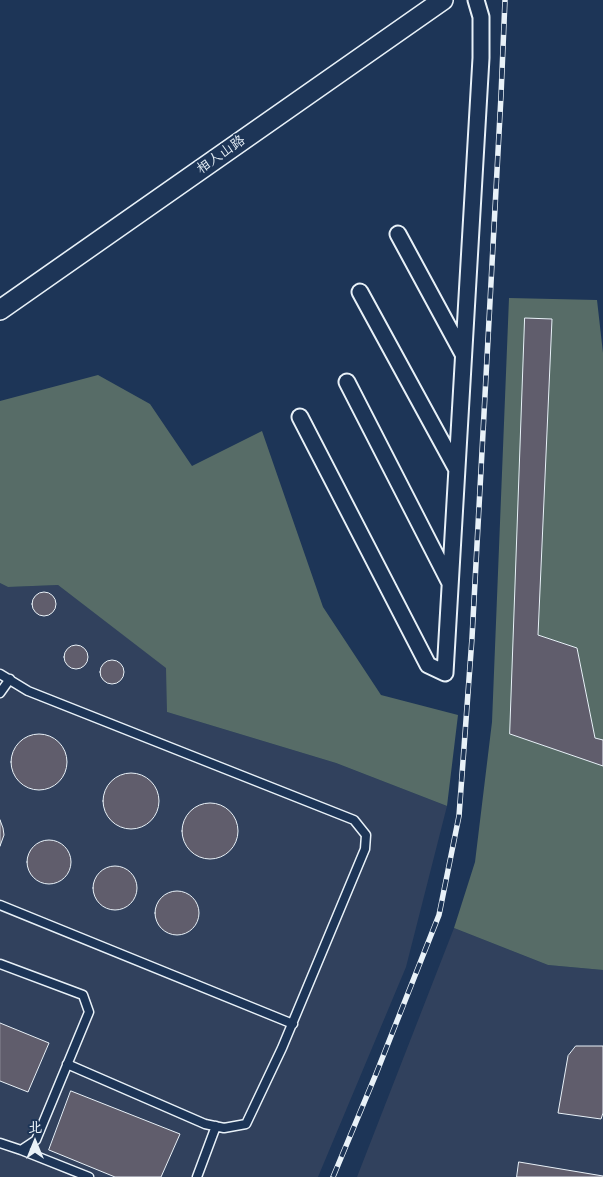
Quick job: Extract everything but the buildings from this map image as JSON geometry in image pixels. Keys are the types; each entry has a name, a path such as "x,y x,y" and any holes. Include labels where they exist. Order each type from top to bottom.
{"street":[{"name":"相人山路","path":"0,310 443,0"},
{"path":"300,417 428,665 445,673 481,58 481,17 476,0"},
{"path":"398,234 463,355"},
{"path":"360,292 457,468"},
{"path":"347,382 450,584"}],"lane":[{"path":"0,674 28,691 354,820 366,835 365,849 293,1024 246,1124 224,1128 205,1124 67,1064"},
{"path":"0,693 10,679"},
{"path":"0,905 293,1024"},
{"path":"0,964 83,995 89,1012 36,1140 21,1150"},
{"path":"196,1177 216,1126"},
{"path":"0,1143 89,1177"}],"shaded area":[{"path":"0,583 8,587 58,585 167,668 167,712 336,763 447,806 406,967 318,1177 0,1177"},
{"path":"454,928 548,965 603,970 603,1177 357,1177"}],"green space":[{"path":"509,298 597,300 603,353 603,970 548,965 454,928 475,862 492,722"},
{"path":"98,375 150,404 192,466 262,431 323,607 381,695 458,715 447,806 336,763 167,712 166,668 58,585 8,587 0,583 0,401"}],"railway":[{"path":"333,1177 439,915 459,816 472,638 505,0"}]}
